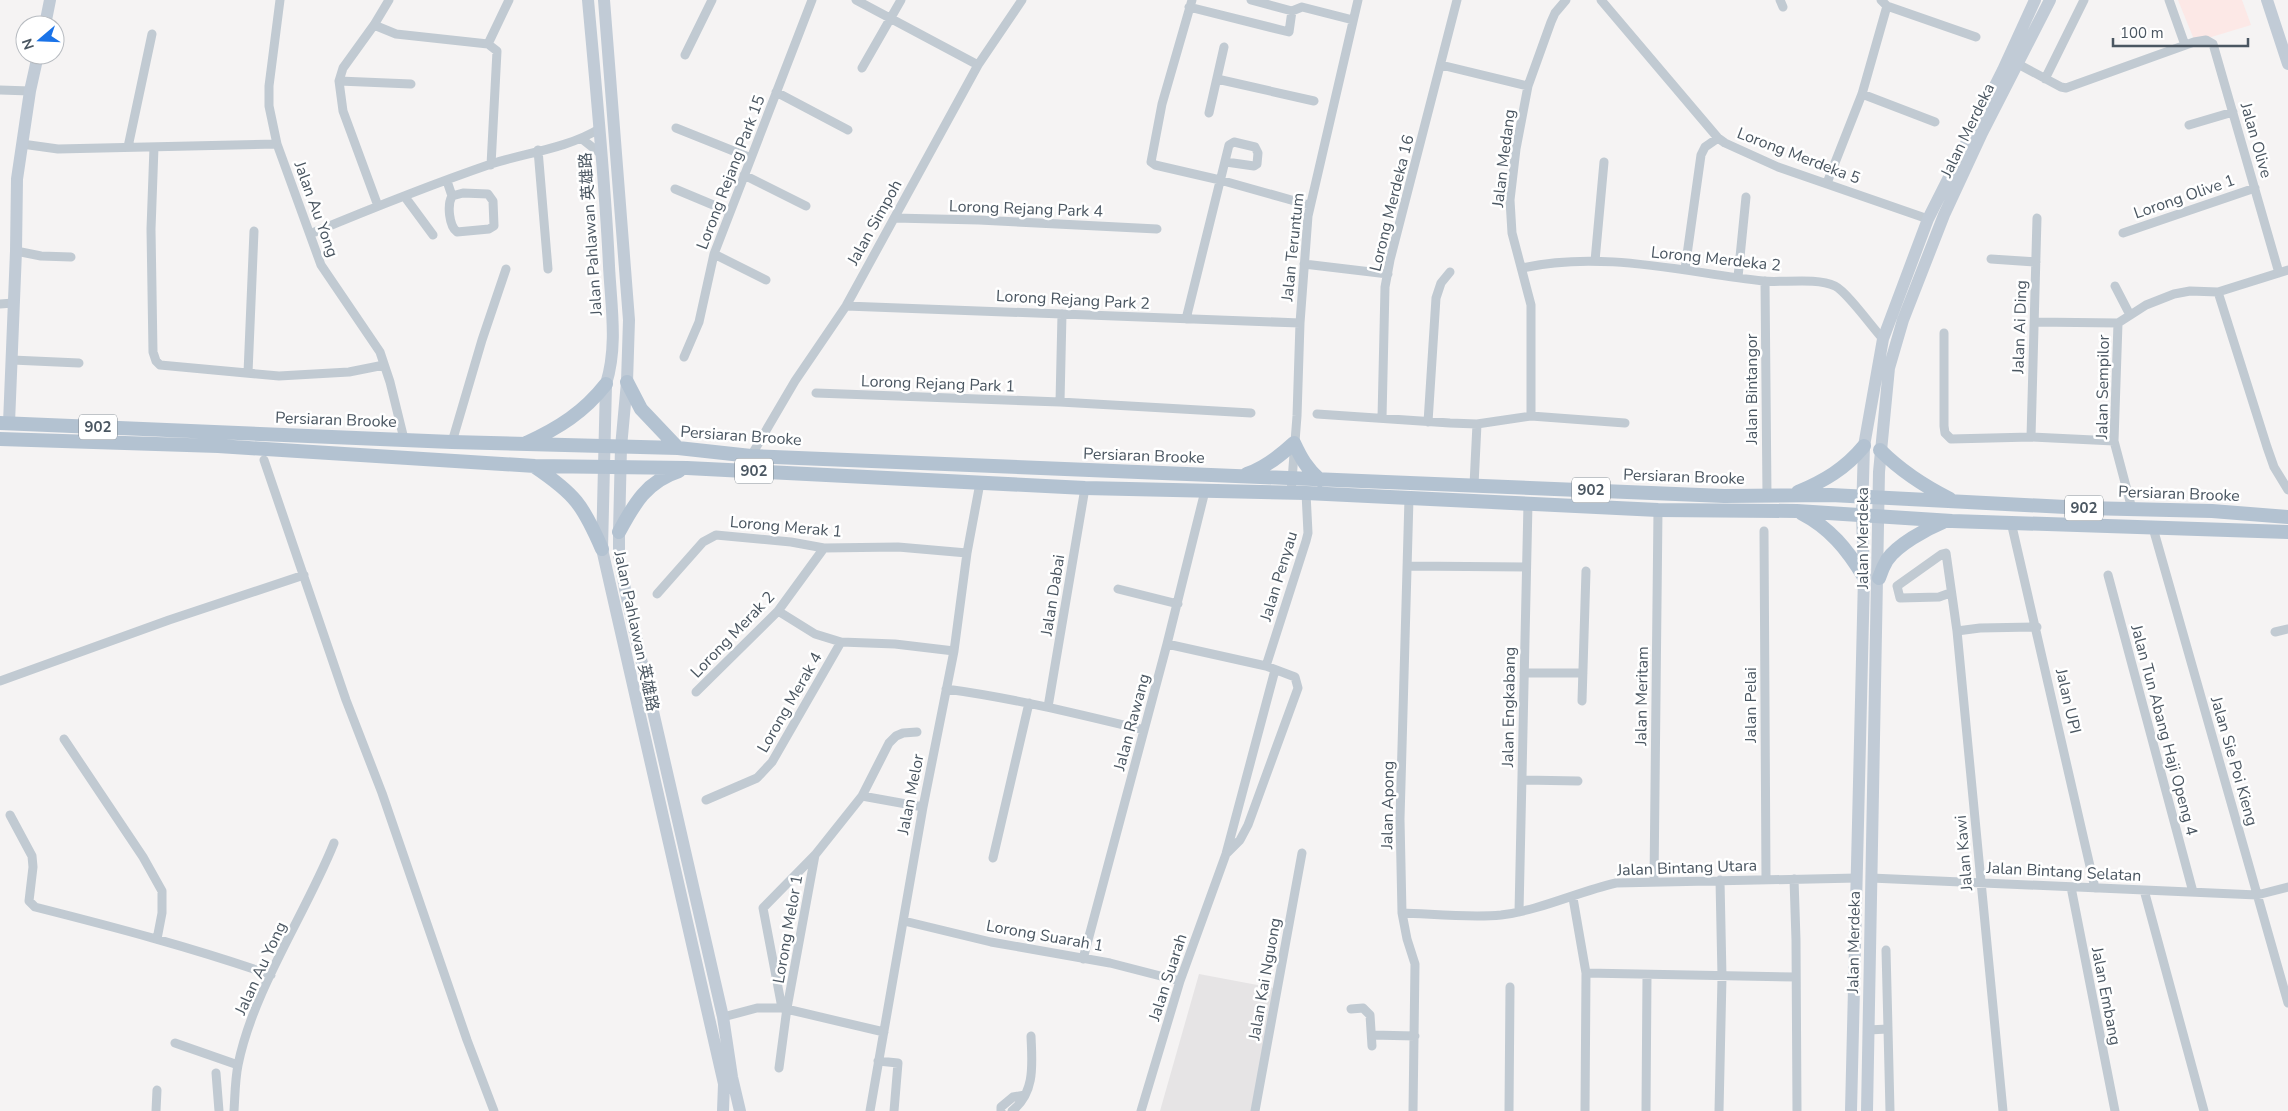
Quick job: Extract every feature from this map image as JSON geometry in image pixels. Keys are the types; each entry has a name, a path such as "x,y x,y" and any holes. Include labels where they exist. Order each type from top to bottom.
{"main road":[{"path":"47,15 50,0"},
{"name":"Jalan Pahlawan 英雄路","path":"588,0 601,154 613,346 612,363 606,384 602,549 724,1084 722,1111"},
{"name":"Jalan Pahlawan 英雄路","path":"604,0 629,320 627,382 620,467 619,556 724,1017 732,1077 740,1111"},
{"name":"Jalan Merdeka","path":"1851,1111 1864,577 1862,497 1864,446 1883,339 1928,219 2003,70 2035,0"},
{"name":"Jalan Merdeka","path":"1867,1111 1880,450 1889,368 1903,320 1944,215 1982,133 2050,0"},
{"path":"2267,0 2288,64"},
{"path":"4,423 12,360 17,179 36,65"},
{"path":"627,382 641,408 678,448"},
{"path":"523,444 556,429 576,416 593,401 606,384"},
{"name":"Persiaran Brooke","path":"4,423 195,439"},
{"name":"Persiaran Brooke","path":"0,439 404,439 604,448 678,448 750,456 1242,475 1320,480 1767,496 1879,497 2132,509 2212,510 2288,517"},
{"name":"Persiaran Brooke","path":"217,439 535,466 687,468 1085,488 1306,493 1658,510 1797,510 1946,520 2288,532"},
{"path":"1242,475 1256,471 1294,443 1309,470 1320,480"},
{"path":"1792,495 1821,483 1838,472 1864,446"},
{"path":"1880,450 1895,465 1920,484 1956,502"},
{"path":"535,466 564,487 580,504 602,549"},
{"path":"619,532 632,509 654,483 663,476 687,468"},
{"path":"1797,510 1815,520 1832,533 1850,555 1864,577"},
{"path":"1878,578 1887,560 1895,551 1928,528 1946,520"}],"street":[{"name":"Jalan Au Yong","path":"280,0 269,86 269,106 276,144 321,266 380,352 404,439"},
{"path":"378,206 343,111 339,81 343,68 374,25 389,0"},
{"path":"488,44 509,0"},
{"path":"685,55 712,0"},
{"name":"Lorong Rejang Park 15","path":"684,357 699,322 714,254 812,0"},
{"path":"856,0 978,65"},
{"path":"862,68 901,0"},
{"name":"Jalan Simpoh","path":"750,456 795,381 846,306 978,65 1022,0"},
{"path":"1251,0 1268,2 1292,11 1302,7 1353,20"},
{"name":"Jalan Teruntum","path":"1291,493 1297,416 1300,323 1309,205 1336,99 1358,0"},
{"name":"Lorong Merdeka 16","path":"1382,418 1385,287 1390,260 1457,0"},
{"name":"Jalan Medang","path":"1531,416 1532,305 1512,233 1510,200 1516,148 1528,86 1551,22 1555,13 1566,0"},
{"name":"Lorong Merdeka 5","path":"1600,0 1718,138 1739,150 1778,167 1928,219"},
{"path":"2045,79 2084,0"},
{"path":"2018,64 2061,87 2072,86 2185,45 2169,0"},
{"path":"1827,183 1862,94 1884,3 1976,38"},
{"path":"1292,11 1289,32 1190,4 1162,104 1151,160 1155,165 1220,180 1309,205"},
{"path":"374,25 396,34 494,46 498,54 491,165"},
{"path":"128,148 152,34"},
{"name":"Jalan Olive","path":"2185,45 2201,40 2213,44 2255,188 2284,271"},
{"path":"1209,113 1224,47"},
{"path":"1441,65 1528,86"},
{"path":"1217,79 1314,101"},
{"path":"339,81 411,84"},
{"path":"0,90 30,91"},
{"path":"776,92 848,130"},
{"path":"1862,94 1935,122"},
{"path":"2189,125 2233,112"},
{"path":"676,128 751,158"},
{"path":"310,234 378,206 491,165 538,150 582,139 599,129"},
{"path":"1685,269 1701,155 1705,148 1718,138"},
{"path":"582,139 601,154"},
{"path":"22,144 58,149 276,144"},
{"path":"154,148 151,229 154,357 160,365 165,367 248,372 279,376 349,372 384,365"},
{"path":"538,150 548,269"},
{"path":"1186,319 1226,162"},
{"path":"1596,261 1604,162"},
{"path":"744,175 806,206"},
{"path":"447,181 452,196 449,201 454,230 457,232 489,229 494,226 493,201 488,194 463,193 452,196"},
{"name":"Lorong Olive 1","path":"2123,232 2255,188"},
{"path":"675,189 730,212"},
{"path":"1738,277 1746,196"},
{"path":"405,197 433,235"},
{"name":"Lorong Rejang Park 4","path":"894,218 979,220 1157,229"},
{"name":"Jalan Ai Ding","path":"2031,437 2037,218"},
{"path":"248,372 254,232"},
{"path":"16,251 41,256 71,257"},
{"path":"714,254 766,280"},
{"path":"1991,259 2036,262"},
{"name":"Lorong Merdeka 2","path":"1522,268 1550,262 1596,261 1685,269 1765,281 1802,281 1835,286 1883,339"},
{"path":"1304,264 1388,274"},
{"path":"452,442 482,340 506,269"},
{"path":"2034,322 2118,323 2146,305 2174,294 2190,291 2218,292 2284,271"},
{"path":"1428,422 1436,298 1441,283 1450,272"},
{"name":"Jalan Bintangor","path":"1765,281 1767,496"},
{"path":"2115,286 2130,315"},
{"path":"2218,292 2274,467 2288,490"},
{"path":"0,304 13,303"},
{"name":"Lorong Rejang Park 2","path":"846,306 1300,323"},
{"path":"1060,402 1062,314"},
{"name":"Jalan Sempilor","path":"2118,323 2114,441 2132,509"},
{"path":"1944,333 1944,426 1948,437 1959,441 2031,437 2114,441"},
{"path":"12,360 80,363"},
{"name":"Lorong Rejang Park 1","path":"816,393 1060,402 1251,412"},
{"path":"1317,414 1477,424 1531,416 1625,423"},
{"path":"1474,485 1477,424"},
{"path":"264,460 346,700 382,793 467,1040 494,1111"},
{"name":"Jalan Melor","path":"870,1111 923,807 954,651 967,553 980,483"},
{"name":"Jalan Dabai","path":"1048,707 1085,488"},
{"name":"Jalan Rawang","path":"1083,959 1178,604 1205,491"},
{"name":"Jalan Penyau","path":"1266,666 1308,533 1306,493"},
{"name":"Jalan Apong","path":"1409,498 1400,819 1402,913 1407,939 1415,964 1413,1111"},
{"name":"Jalan Engkabang","path":"1519,912 1528,503"},
{"name":"Jalan Meritam","path":"1654,882 1658,510"},
{"name":"Jalan UPI","path":"2011,522 2037,627 2095,888"},
{"name":"Jalan Sie Poi Kieng","path":"2152,528 2288,1003"},
{"name":"Jalan Pelai","path":"1764,531 1766,880"},
{"name":"Lorong Merak 1","path":"657,594 703,542 716,535 791,542 824,548 898,547 967,553"},
{"name":"Lorong Merak 2","path":"696,692 778,611 824,548"},
{"name":"Jalan Kawi","path":"1950,593 1939,597 1900,598 1897,586 1946,553 1956,631 2003,1111"},
{"path":"1407,566 1526,567"},
{"path":"1582,701 1586,572"},
{"path":"0,681 169,620 304,575"},
{"name":"Jalan Tun Abang Haji Openg 4","path":"2108,575 2193,892"},
{"path":"1118,589 1178,604"},
{"path":"778,611 815,634 841,642 895,644 954,651"},
{"path":"1956,631 1980,628 2037,627"},
{"path":"2275,632 2288,629"},
{"name":"Lorong Merak 4","path":"706,800 757,778 772,762 841,642"},
{"name":"Jalan Suarah","path":"1167,644 1266,666 1295,677 1298,688 1248,825 1240,840 1226,854"},
{"name":"Jalan Suarah","path":"1141,1111 1180,981 1226,854 1275,670"},
{"path":"1524,673 1583,673"},
{"path":"946,689 1048,707 1144,730"},
{"path":"993,858 1029,704"},
{"name":"Lorong Melor 1","path":"785,1008 763,908 816,855 862,796 889,743 903,733 917,732"},
{"path":"64,739 143,857 162,891 163,906 158,939"},
{"path":"1522,780 1578,782"},
{"path":"862,796 923,807"},
{"path":"10,815 32,856 33,867 29,901 35,907 220,957 271,976"},
{"name":"Jalan Au Yong","path":"234,1111 238,1065 254,1014 319,879 334,843"},
{"name":"Jalan Kai Nguong","path":"1255,1111 1302,853"},
{"name":"Lorong Melor 1","path":"779,1068 785,1008 816,855"},
{"name":"Jalan Bintang Utara","path":"1402,913 1500,915 1573,898 1592,888 1616,883 1857,878"},
{"name":"Jalan Bintang Selatan","path":"1871,878 2257,895 2288,888"},
{"path":"1794,879 1797,1111"},
{"path":"1719,1111 1722,977 1720,880"},
{"name":"Jalan Embang","path":"2071,887 2115,1111"},
{"path":"2144,890 2204,1111"},
{"path":"1573,898 1586,973 1584,1111"},
{"name":"Lorong Suarah 1","path":"904,921 991,942 1083,959 1110,962 1180,981"},
{"path":"1886,950 1890,1111"},
{"path":"1586,973 1795,977"},
{"path":"1646,1111 1647,975"},
{"path":"1509,1111 1510,987"},
{"name":"Lorong Melor 1","path":"724,1017 757,1008 785,1008 884,1032"},
{"path":"1351,1009 1366,1010 1370,1015 1372,1046"},
{"path":"1868,1030 1888,1030"},
{"path":"1372,1035 1415,1036"},
{"path":"1012,1111 1019,1105 1025,1095 1032,1076 1031,1036"},
{"path":"175,1043 238,1065"},
{"path":"878,1061 898,1063 894,1111"},
{"path":"216,1074 219,1111"},
{"path":"156,1090 156,1111"},
{"path":"1001,1111 1001,1107 1013,1097 1025,1095"}],"shaded area":[{"path":"2178,0 2242,0 2251,25 2195,42"},
{"path":"1199,974 1274,988 1251,1111 1160,1111"}]}
